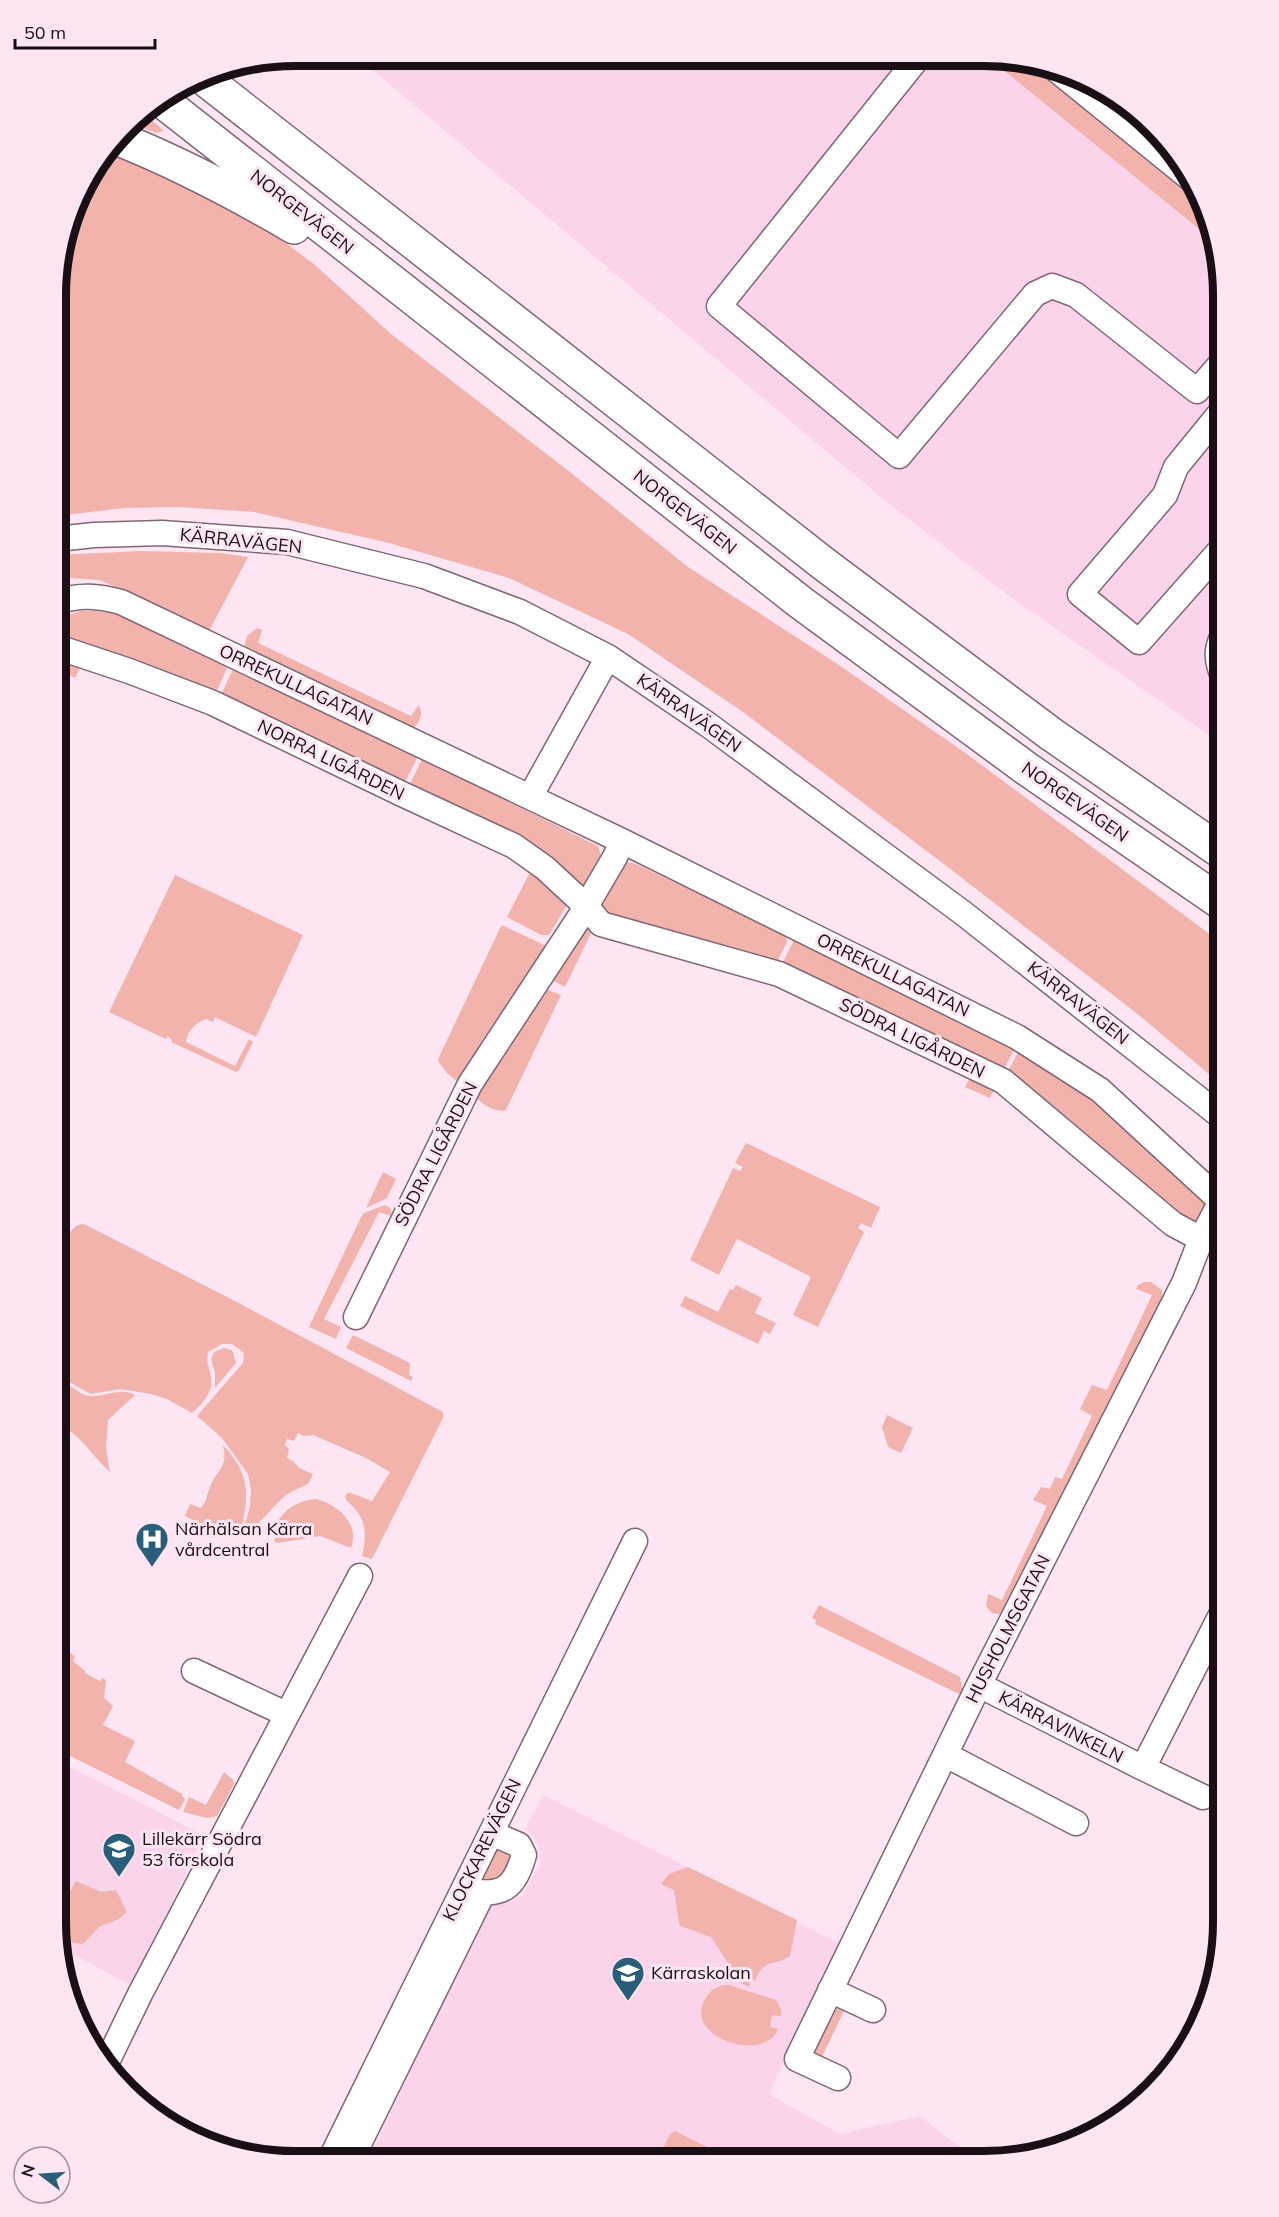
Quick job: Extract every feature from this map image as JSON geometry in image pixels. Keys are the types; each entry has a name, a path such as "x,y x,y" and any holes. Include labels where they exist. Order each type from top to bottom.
{"highway":[{"path":"209,83 824,564 1051,734 1213,846"},
{"name":"NORGEVÄGEN","path":"168,105 800,602 1027,769 1213,897"},
{"path":"125,141 167,158 258,206 345,258 462,337"}],"street":[{"path":"911,66 719,306 899,456 1035,294 1052,286 1076,295 1197,391 1213,373"},
{"path":"1075,85 1170,162"},
{"path":"1213,423 1176,467 1164,495 1080,594 1139,642 1213,558"},
{"name":"KÄRRAVÄGEN","path":"66,538 162,533 287,542 424,576 520,612 608,657 707,724 963,913 1213,1110"},
{"name":"ORREKULLAGATAN","path":"66,599 74,596 98,596 121,602 622,840 1017,1036 1100,1090 1213,1194"},
{"name":"NORRA LIGÅRDEN","path":"66,650 213,703 402,795 514,846 545,868 586,906"},
{"path":"530,797 608,657"},
{"name":"SÖDRA LIGÅRDEN","path":"356,1317 470,1083 586,906 615,857 622,840"},
{"name":"SÖDRA LIGÅRDEN","path":"586,906 601,924 779,974 1003,1081 1173,1224 1201,1239"},
{"name":"HUSHOLMSGATAN","path":"838,2078 797,2059 945,1755 1184,1283 1201,1239 1213,1218"},
{"name":"KLOCKAREVÄGEN","path":"335,2151 473,1892 491,1833 635,1541"},
{"path":"110,2056 140,1994 360,1576"},
{"name":"KÄRRAVINKELN","path":"1143,1768 1213,1631"},
{"path":"194,1671 286,1714"},
{"name":"KÄRRAVINKELN","path":"980,1685 1203,1797"},
{"path":"945,1755 1076,1823"},
{"path":"355,2151 473,1892 496,1892 509,1885 518,1874 524,1855 519,1845 491,1833"},
{"path":"830,1990 873,2010"}],"shaded area":[{"path":"368,66 999,66 1028,70 1071,83 1111,105 1135,123 1166,156 1196,208 1209,251 1213,280 1213,738 1013,599 889,504"},
{"path":"998,66 1039,73 1190,196 1204,233"},
{"path":"149,118 164,131 156,133 140,127"},
{"path":"120,148 226,198 315,265 391,334 570,472 688,567 836,663 964,752 1213,937 1213,1078 1140,1016 949,868 743,712 628,634 509,578 389,543 254,512 179,507 124,508 66,515 66,280 70,251 83,208 97,181"},
{"path":"140,551 220,553 248,557 209,631 140,597 99,580 66,579 66,555"},
{"path":"81,611 119,614 228,666 215,695 66,647 66,615"},
{"path":"257,628 262,630 258,643 411,716 418,706 421,717 412,729 244,648 247,636"},
{"path":"66,654 84,660 75,678 66,674"},
{"path":"234,667 415,755 417,758 403,786 219,699"},
{"path":"422,759 598,846 602,859 586,890 408,788"},
{"path":"627,862 636,864 786,936 787,942 776,964 605,922 599,909"},
{"path":"532,868 570,900 549,935 541,935 507,917"},
{"path":"175,875 303,935 256,1037 215,1017 213,1022 206,1019 198,1023 188,1034 186,1042 235,1066 249,1039 253,1042 236,1072 171,1042 168,1036 166,1039 109,1012"},
{"path":"501,926 544,945 547,949 458,1082 447,1073 438,1061 439,1057"},
{"path":"588,927 594,927 565,987 553,978"},
{"path":"794,940 1015,1048 1000,1077 780,968"},
{"path":"546,989 561,995 506,1110 489,1108 476,1096"},
{"path":"1018,1052 1067,1082 1116,1119 1204,1200 1205,1206 1196,1229 1006,1075"},
{"path":"973,1072 996,1086 990,1098 965,1087"},
{"path":"746,1143 880,1207 871,1228 861,1223 858,1228 864,1232 818,1327 793,1315 811,1277 737,1239 719,1275 690,1260 733,1168 740,1171 743,1167 735,1163"},
{"path":"383,1172 396,1179 387,1198 366,1208"},
{"path":"385,1205 390,1208 392,1216 379,1212 324,1319 341,1327 336,1339 309,1327 361,1217 364,1213"},
{"path":"84,1224 443,1412 443,1418 371,1559 362,1556 365,1537 362,1519 345,1497 347,1493 351,1493 372,1501 390,1472 366,1458 313,1435 304,1436 298,1433 294,1441 287,1439 285,1445 289,1449 287,1458 299,1468 313,1474 309,1483 285,1496 255,1526 238,1533 220,1532 185,1516 190,1504 201,1508 204,1503 223,1465 223,1445 238,1464 245,1482 246,1502 242,1526 246,1521 251,1490 248,1474 222,1438 197,1416 243,1363 244,1353 232,1344 222,1344 208,1352 211,1387 204,1401 192,1413 167,1399 151,1394 120,1389 91,1394 66,1382 66,1241 72,1230"},
{"path":"1144,1282 1151,1282 1162,1290 1162,1300 1074,1480 1003,1615 992,1613 986,1606 988,1594 1002,1600 1047,1506 1033,1500 1041,1487 1050,1489 1055,1477 1062,1479 1092,1416 1080,1409 1092,1385 1107,1390 1152,1295 1136,1289"},
{"path":"736,1285 762,1298 755,1313 776,1323 770,1334 764,1331 758,1344 680,1306 685,1296 718,1312 730,1289 733,1290"},
{"path":"353,1335 410,1363 409,1375 413,1377 411,1381 346,1348"},
{"path":"224,1348 232,1350 236,1363 215,1388 215,1373 211,1359 214,1352"},
{"path":"66,1384 87,1395 97,1396 124,1392 135,1395 108,1420 106,1447 110,1472 66,1429"},
{"path":"887,1415 913,1428 901,1453 888,1447 882,1427"},
{"path":"316,1499 332,1506 350,1523 353,1539 351,1548 320,1536 275,1542 275,1533 281,1517 299,1503"},
{"path":"819,1605 960,1677 963,1694 815,1624 816,1620 812,1618"},
{"path":"66,1649 75,1657 73,1661 85,1673 100,1681 102,1678 106,1680 104,1698 113,1706 103,1725 135,1741 125,1762 182,1794 185,1800 179,1810 66,1754"},
{"name":"Lillekärr Södra 53 förskola","path":"66,1765 204,1835 132,1986 68,1951"},
{"path":"224,1772 234,1784 217,1816 207,1818 183,1812 189,1797 206,1805"},
{"name":"Kärraskolan","path":"543,1795 842,1945 769,2094 840,2134 920,2116 965,2151 372,2151 490,1905 510,1901 523,1895 540,1863 539,1849 534,1837 525,1829"},
{"path":"502,1847 513,1854 506,1876 483,1884 478,1876 491,1850"},
{"path":"688,1867 797,1920 790,1956 765,1966 755,1981 748,1976 746,1979 750,1984 749,1987 742,1984 711,1937 680,1926 674,1890 661,1884 669,1874"},
{"path":"76,1881 101,1892 116,1890 127,1912 119,1919 99,1927 83,1944 75,1943 66,1941 66,1899"},
{"path":"724,1985 776,2000 781,2009 781,2016 772,2015 770,2027 778,2029 770,2039 758,2045 728,2042 715,2035 705,2025 701,2013 705,1999 713,1990"},
{"path":"839,2008 845,2009 819,2063 813,2062 812,2048 832,2011"},
{"path":"675,2131 705,2146 707,2151 662,2151 670,2134"}],"place":[{"name":"Närhälsan Kärra vårdcentral","path":"152,1568"},
{"name":"Lillekärr Södra 53 förskola","path":"119,1878"},
{"name":"Kärraskolan","path":"628,2002"}]}
